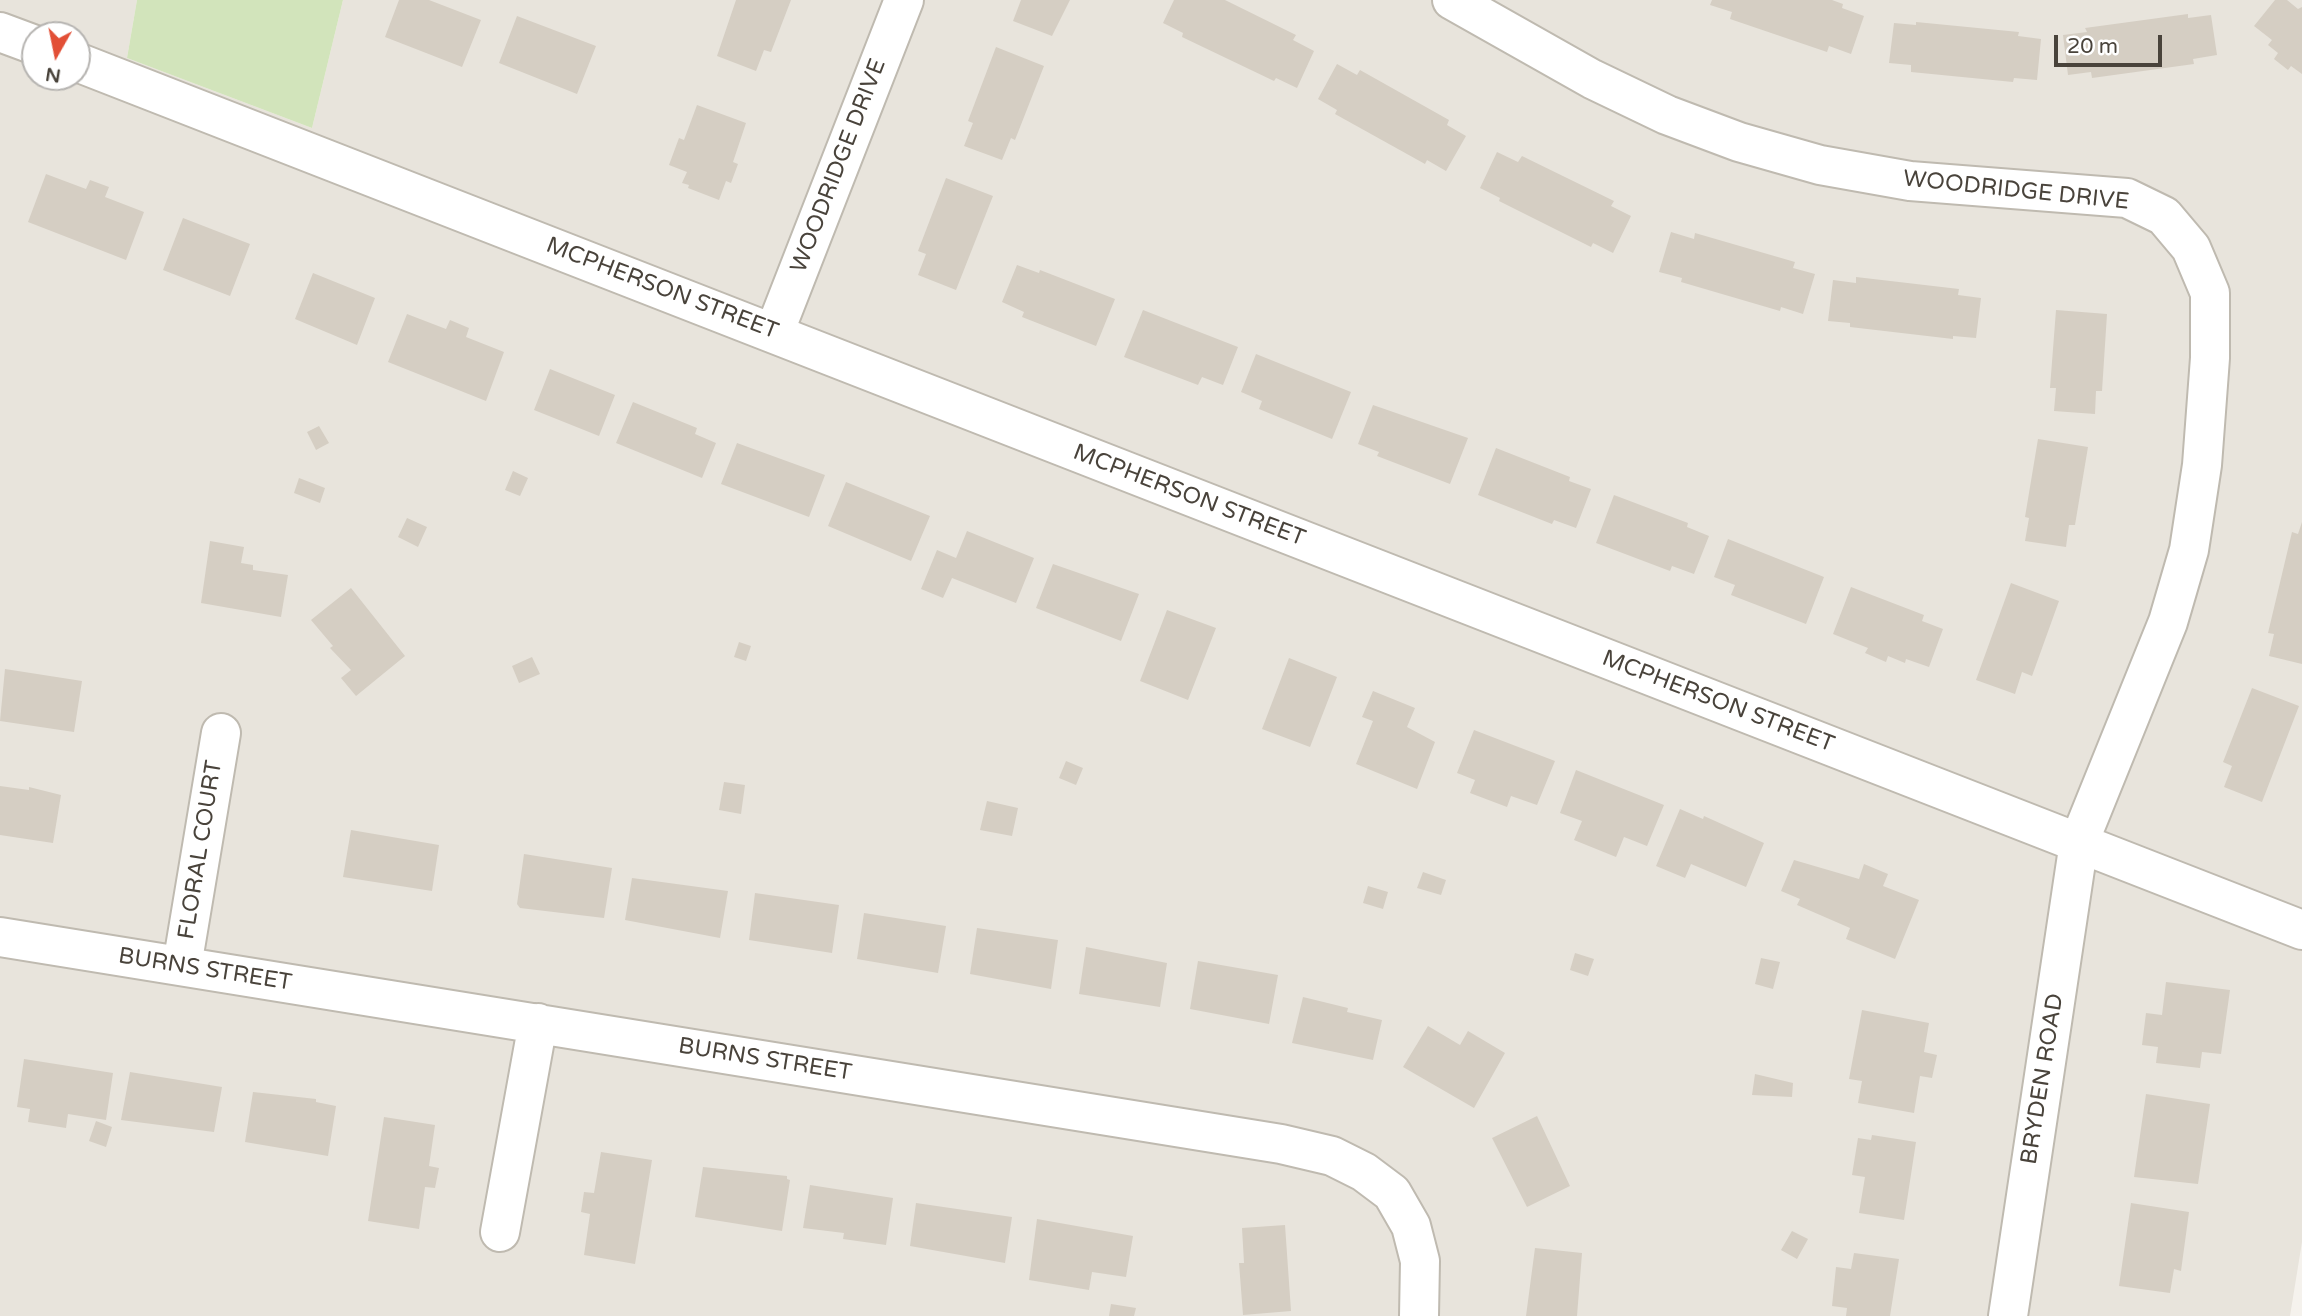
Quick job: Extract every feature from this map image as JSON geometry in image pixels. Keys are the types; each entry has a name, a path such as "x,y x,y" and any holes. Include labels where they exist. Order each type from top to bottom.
{"street":[{"name":"WOODRIDGE DRIVE","path":"774,333 904,0"},
{"name":"WOODRIDGE DRIVE","path":"1452,0 1592,79 1667,115 1739,142 1821,165 1910,181 2127,198 2164,216 2191,248 2210,293 2210,358 2202,465 2189,550 2168,622 2079,842"},
{"path":"0,32 21,40"},
{"name":"MCPHERSON STREET","path":"91,67 2302,930"},
{"name":"FLORAL COURT","path":"182,966 221,733"},
{"name":"BRYDEN ROAD","path":"2007,1316 2079,842"},
{"name":"BURNS STREET","path":"0,937 1281,1144 1332,1156 1364,1172 1392,1193 1410,1226 1420,1261 1419,1316"},
{"path":"500,1232 538,1023"}],"shaded area":[{"path":"0,0 137,0 127,58 312,128 343,0 2302,0 2302,1242 2290,1316 0,1316"}],"green space":[{"path":"137,0 343,0 312,128 127,58"}],"building":[{"path":"399,0 429,0 481,20 462,67 385,37"},
{"path":"736,0 791,0 771,52 764,50 756,71 717,56"},
{"path":"1021,0 1070,0 1052,36 1013,21"},
{"path":"1174,0 1225,0 1296,35 1293,40 1314,51 1297,88 1276,78 1274,81 1182,37 1183,33 1163,23"},
{"path":"1712,0 1832,0 1843,4 1842,8 1864,16 1851,54 1829,46 1827,52 1730,19 1732,12 1710,5"},
{"path":"2275,0 2287,0 2298,9 2302,7 2302,74 2291,66 2288,70 2274,59 2278,53 2268,45 2272,40 2254,26"},
{"path":"2188,14 2188,18 2211,15 2217,55 2193,59 2194,64 2092,78 2091,72 2068,75 2063,35 2087,32 2085,28"},
{"path":"517,16 596,46 577,94 499,63"},
{"path":"1916,22 2019,32 2018,36 2041,39 2037,80 2014,78 2013,82 1911,72 1911,65 1889,63 1894,23 1916,25"},
{"path":"996,47 1044,66 1015,140 1011,138 1002,160 964,146 973,123 968,121"},
{"path":"1337,64 1357,75 1360,70 1449,120 1447,125 1466,136 1446,171 1427,160 1425,164 1335,114 1337,110 1318,99"},
{"path":"697,105 746,123 733,162 738,164 731,183 726,181 719,200 688,188 689,185 682,183 687,172 669,165 679,138 684,140"},
{"path":"1497,152 1518,162 1522,156 1614,201 1611,206 1631,216 1613,253 1593,243 1591,247 1499,201 1500,198 1480,188"},
{"path":"46,174 86,189 90,180 109,187 105,197 144,212 126,260 28,222"},
{"path":"946,178 993,196 956,290 918,275 926,254 918,251"},
{"path":"183,218 250,244 230,296 163,270"},
{"path":"1671,232 1694,239 1695,233 1795,262 1793,268 1815,274 1803,314 1781,307 1780,311 1681,282 1682,278 1659,272"},
{"path":"1017,265 1039,273 1040,270 1115,299 1096,346 1022,317 1024,312 1002,302"},
{"path":"313,273 375,298 357,345 295,319"},
{"path":"1856,277 1959,289 1958,295 1981,298 1976,338 1953,336 1953,339 1850,327 1850,323 1828,321 1833,280 1856,283"},
{"path":"1143,310 1238,347 1223,385 1202,377 1198,385 1124,357"},
{"path":"2056,310 2107,314 2102,391 2096,391 2095,414 2054,411 2056,388 2050,388"},
{"path":"407,314 446,329 450,320 469,328 466,337 504,352 486,401 388,362"},
{"path":"1256,354 1351,392 1332,439 1259,409 1262,401 1241,392"},
{"path":"550,369 615,395 599,436 534,410"},
{"path":"633,402 697,428 695,434 716,443 702,478 616,443"},
{"path":"1373,405 1468,438 1450,484 1377,456 1379,452 1358,444"},
{"path":"319,426 329,443 316,450 307,432"},
{"path":"2038,439 2088,447 2075,525 2069,525 2066,547 2025,541 2029,518 2025,517"},
{"path":"737,443 825,475 809,517 721,484"},
{"path":"1496,448 1570,477 1569,481 1591,489 1576,528 1554,520 1552,524 1478,495"},
{"path":"513,471 528,478 520,496 505,490"},
{"path":"299,478 325,488 320,503 294,493"},
{"path":"846,482 930,516 911,561 828,526"},
{"path":"1614,495 1688,523 1687,527 1709,536 1694,574 1672,566 1670,571 1596,543"},
{"path":"407,518 427,527 418,547 398,537"},
{"path":"2302,522 2302,664 2269,656 2274,634 2268,633 2292,532 2298,534"},
{"path":"967,531 1034,558 1016,603 952,578 943,598 921,589 937,550 956,558"},
{"path":"1728,539 1824,577 1806,624 1731,595 1735,585 1714,577"},
{"path":"210,541 244,547 241,563 253,565 253,570 288,575 281,617 201,603"},
{"path":"1053,564 1139,594 1121,641 1036,608"},
{"path":"2011,583 2059,601 2032,676 2022,672 2015,694 1976,680"},
{"path":"1851,587 1924,615 1922,621 1943,629 1929,667 1906,659 1905,663 1888,656 1886,662 1865,653 1868,648 1833,634"},
{"path":"351,588 405,656 356,696 341,678 351,670 330,648 333,646 311,620"},
{"path":"1167,610 1216,628 1188,700 1140,681"},
{"path":"739,642 751,646 746,661 734,657"},
{"path":"532,657 540,674 519,683 512,666"},
{"path":"1289,658 1337,677 1310,747 1262,729"},
{"path":"5,669 82,681 74,732 0,721"},
{"path":"2252,688 2299,706 2262,802 2224,787 2232,766 2223,762"},
{"path":"1373,691 1415,708 1407,727 1435,742 1417,789 1356,764 1373,721 1362,717"},
{"path":"1474,730 1555,761 1537,805 1511,796 1507,807 1470,793 1475,780 1457,773"},
{"path":"1066,761 1083,768 1076,785 1059,778"},
{"path":"1576,770 1664,805 1647,846 1624,837 1616,857 1574,840 1582,821 1560,813"},
{"path":"724,782 745,785 741,814 719,810"},
{"path":"0,786 29,790 29,787 61,795 53,843 0,835"},
{"path":"987,801 1018,808 1012,836 980,830"},
{"path":"1680,809 1703,819 1704,816 1764,843 1746,887 1691,864 1685,878 1656,866"},
{"path":"351,830 439,845 432,891 343,877"},
{"path":"524,854 612,868 604,918 520,908 517,904"},
{"path":"1794,860 1859,879 1864,864 1888,874 1883,886 1919,900 1895,959 1846,939 1850,928 1797,905 1800,899 1781,891"},
{"path":"1423,872 1446,880 1441,895 1417,888"},
{"path":"632,878 728,891 720,938 625,920"},
{"path":"1368,886 1388,892 1383,909 1363,903"},
{"path":"755,893 839,905 832,953 749,940"},
{"path":"864,913 946,926 938,973 857,959"},
{"path":"977,928 1058,940 1051,989 970,974"},
{"path":"1086,947 1167,963 1160,1007 1079,994"},
{"path":"1575,953 1594,959 1588,976 1570,970"},
{"path":"1761,958 1780,962 1773,989 1755,984"},
{"path":"1198,961 1278,975 1269,1024 1190,1009"},
{"path":"2166,982 2230,990 2221,1054 2202,1052 2200,1068 2156,1063 2158,1047 2142,1045 2146,1013 2162,1015"},
{"path":"1303,997 1348,1008 1347,1012 1382,1020 1373,1060 1292,1043"},
{"path":"1862,1010 1929,1023 1924,1052 1937,1055 1932,1078 1920,1076 1914,1113 1858,1103 1862,1081 1849,1079"},
{"path":"1428,1026 1460,1045 1468,1031 1505,1053 1474,1108 1403,1067"},
{"path":"24,1059 113,1073 106,1120 68,1114 66,1128 28,1122 30,1109 17,1107"},
{"path":"130,1072 222,1087 214,1132 121,1120"},
{"path":"1755,1074 1793,1083 1792,1097 1752,1095"},
{"path":"253,1092 316,1099 316,1102 336,1106 328,1156 245,1142"},
{"path":"2146,1094 2210,1104 2198,1184 2134,1177"},
{"path":"1537,1116 1570,1186 1527,1207 1492,1138"},
{"path":"384,1117 435,1125 429,1166 439,1168 435,1188 425,1187 419,1229 368,1221"},
{"path":"96,1121 112,1127 106,1147 89,1141"},
{"path":"1872,1135 1916,1142 1904,1220 1859,1213 1865,1177 1852,1175 1858,1138 1871,1140"},
{"path":"601,1152 652,1160 635,1264 584,1255 590,1214 581,1212 584,1192 594,1193"},
{"path":"703,1167 787,1176 790,1180 782,1231 695,1217"},
{"path":"810,1185 893,1198 886,1245 843,1239 844,1233 803,1228"},
{"path":"916,1203 1012,1217 1005,1263 910,1246"},
{"path":"2131,1203 2189,1212 2181,1271 2174,1269 2170,1293 2119,1286"},
{"path":"1037,1219 1133,1236 1126,1277 1092,1272 1089,1290 1029,1280"},
{"path":"1285,1225 1291,1311 1243,1315 1239,1263 1244,1263 1242,1228"},
{"path":"1792,1231 1808,1239 1797,1259 1781,1250"},
{"path":"1535,1248 1582,1253 1577,1316 1526,1316"},
{"path":"1854,1253 1899,1259 1890,1316 1846,1316 1847,1308 1832,1306 1836,1267 1851,1269"},
{"path":"1111,1304 1136,1308 1134,1316 1109,1316"}]}
